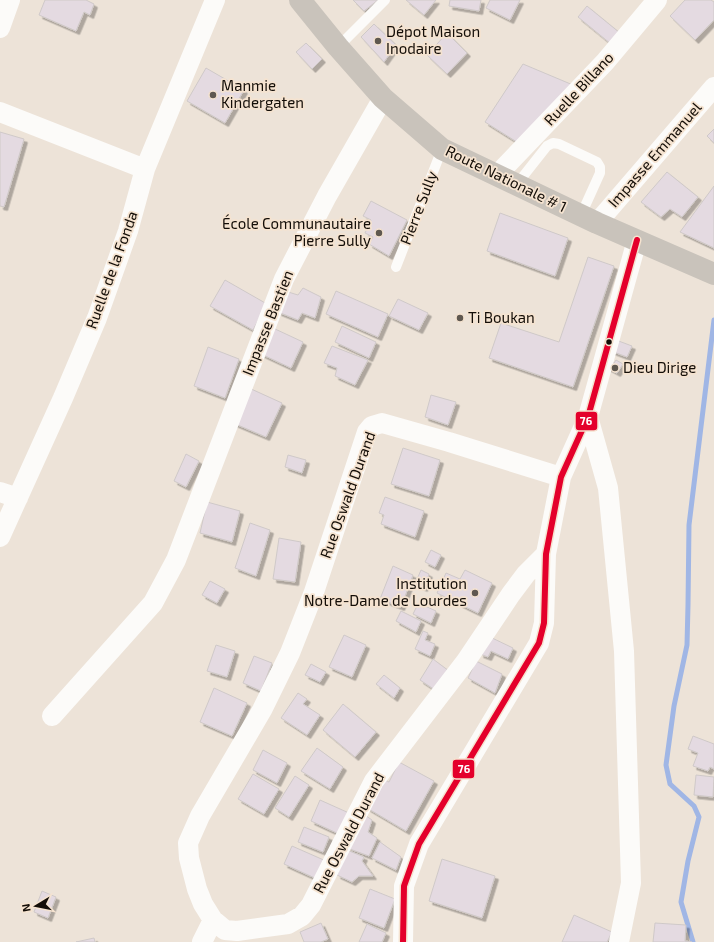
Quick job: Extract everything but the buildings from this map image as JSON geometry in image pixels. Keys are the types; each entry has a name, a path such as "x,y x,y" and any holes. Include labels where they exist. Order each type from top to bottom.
{"main road":[{"name":"Route Nationale # 1","path":"300,0 338,47 383,98 442,149 498,174 589,219 714,274"}],"street":[{"path":"0,28 10,0"},
{"name":"Ruelle de la Fonda","path":"0,537 9,495 97,318 128,231 145,169 215,0"},
{"name":"Ruelle Billano","path":"498,174 605,62 657,0"},
{"name":"Impasse Emmanuel","path":"589,219 714,87"},
{"name":"Impasse Bastien","path":"52,716 153,603 176,560 284,279 327,196 383,98"},
{"path":"0,112 145,169"},
{"path":"403,942 404,886 419,844 539,643 544,623 546,554 561,477 588,417 637,240"},
{"path":"588,417 608,488 624,651 631,883 619,942"},
{"name":"Rue Oswald Durand","path":"546,554 526,574 466,661 374,781 311,905 302,916 288,924 237,931 219,925 203,904 189,858 188,843 200,816 262,710 290,652 314,592 367,432 372,426 382,424 449,442 561,477"},
{"path":"202,942 219,925"}],"lane":[{"path":"338,47 385,0"},
{"path":"517,184 547,146 553,144 559,144 597,162 600,167 600,173 589,219"},
{"name":"Pierre Sully","path":"396,267 442,149"}],"waterway":[{"path":"693,942 681,902 688,861 699,817 694,806 670,784 666,765 674,706 687,645 689,525 714,320"}],"transit line":[{"name":"76","path":"403,942 404,886 419,844 539,643 544,623 546,554 561,477 588,417 637,240"}],"place":[{"name":"Dépot Maison Inodaire","path":"378,41"},
{"name":"Manmie Kindergaten","path":"213,95"},
{"name":"École Communautaire Pierre Sully","path":"379,233"},
{"name":"Ti Boukan","path":"460,318"},
{"name":"Dieu Dirige","path":"615,368"},
{"name":"Institution Notre-Dame de Lourdes","path":"475,593"}]}
